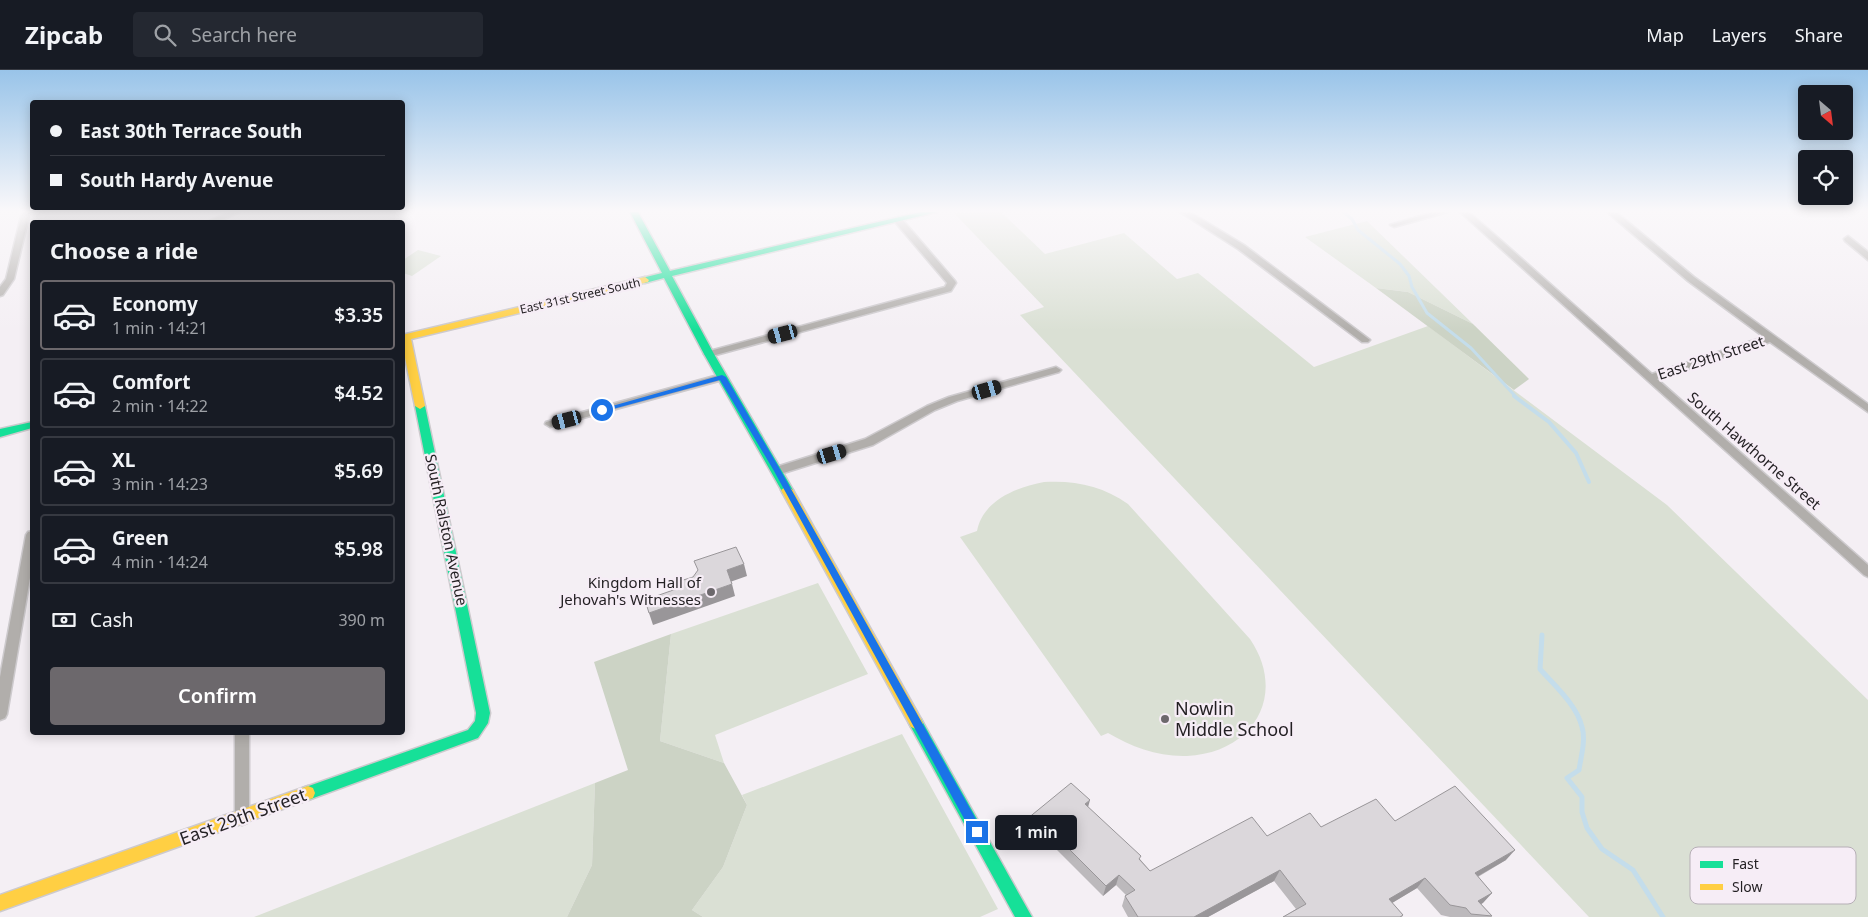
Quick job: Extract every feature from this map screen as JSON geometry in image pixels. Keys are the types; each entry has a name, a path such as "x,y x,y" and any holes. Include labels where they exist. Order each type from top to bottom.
{"street":[{"path":"0,293 10,279 17,252"},
{"path":"655,252 722,377 778,471 1024,917"},
{"name":"East 31st Street South","path":"405,338 766,252"},
{"path":"710,354 948,289 952,283 925,252"},
{"path":"1247,252 1365,340"},
{"name":"South Hawthorne Street","path":"1508,252 1868,572"},
{"path":"1657,252 1868,409"},
{"name":"East 29th Street","path":"1650,378 1772,338"},
{"name":"South Ralston Avenue","path":"405,343 483,713 481,723"},
{"path":"778,471 868,442 931,408 953,399 1056,370"},
{"path":"550,424 722,377"},
{"path":"0,433 30,426"},
{"path":"0,714 30,546"},
{"name":"East 29th Street","path":"0,904 473,734 481,723"},
{"path":"242,735 242,818"}],"shaded area":[{"path":"416,252 441,256 412,276 405,274 405,259"},
{"path":"991,252 1042,252 1045,254 1054,252 1145,252 1177,279 1198,273 1314,367 1428,326 1667,505 1868,700 1868,917 1589,917 1020,315 1044,307"},
{"path":"1325,252 1398,252 1473,324 1408,292 1376,288"},
{"path":"1376,288 1408,292 1473,324 1529,379 1514,390"},
{"path":"1044,482 1078,483 1109,493 1128,504 1250,639 1261,660 1265,680 1264,700 1258,717 1246,732 1230,744 1210,752 1187,756 1156,753 1126,743 1108,733 1101,736 960,537 977,531 980,520 986,511 1003,497 1023,487"},
{"path":"818,583 868,674 715,735 724,763 660,741 671,634"},
{"path":"671,634 660,741 724,763 747,805 723,867 692,910 703,917 567,917 592,865 595,783 628,770 594,662"},
{"path":"902,734 998,909 980,917 703,917 692,910 723,867 747,805 742,795"},
{"path":"595,783 592,865 567,917 254,917"}],"building":[{"path":"736,547 744,564 727,570 732,584 649,613 645,600 679,588 677,582 693,577 698,570 694,561"},
{"path":"1071,783 1090,800 1085,804 1141,856 1139,859 1150,871 1252,817 1267,836 1310,813 1321,827 1376,799 1395,821 1455,786 1515,850 1475,873 1492,893 1478,901 1492,916 1471,914 1466,908 1450,905 1425,878 1389,899 1403,915 1400,917 1283,917 1306,904 1280,870 1194,917 1138,917 1125,896 1135,890 1119,875 1106,886 1051,831 1044,837 1027,819"}],"waterway":[{"path":"1385,252 1400,264 1409,276 1412,287 1427,313 1471,348 1516,397"},
{"path":"1514,396 1549,422 1576,453 1589,482"},
{"path":"1542,635 1540,669 1570,703 1582,727 1583,743 1579,770 1567,778 1582,797 1582,812 1587,828 1602,849 1633,870 1663,917"}],"traffic: fast":[{"path":"655,252 709,354 787,490"},
{"path":"645,280 766,252"},
{"path":"308,793 473,734 481,723 483,713 420,406"},
{"path":"0,433 30,426"},
{"path":"916,723 1024,917"}],"traffic: slow":[{"path":"405,337 645,280"},
{"path":"406,337 420,406"},
{"path":"787,490 916,723"},
{"path":"0,903 308,793"}],"place":[{"name":"Kingdom Hall of Jehovah's Witnesses","path":"711,592"},
{"name":"Nowlin Middle School","path":"1165,719"}],"route":[{"path":"602,410 722,377 778,471 977,832"}]}
